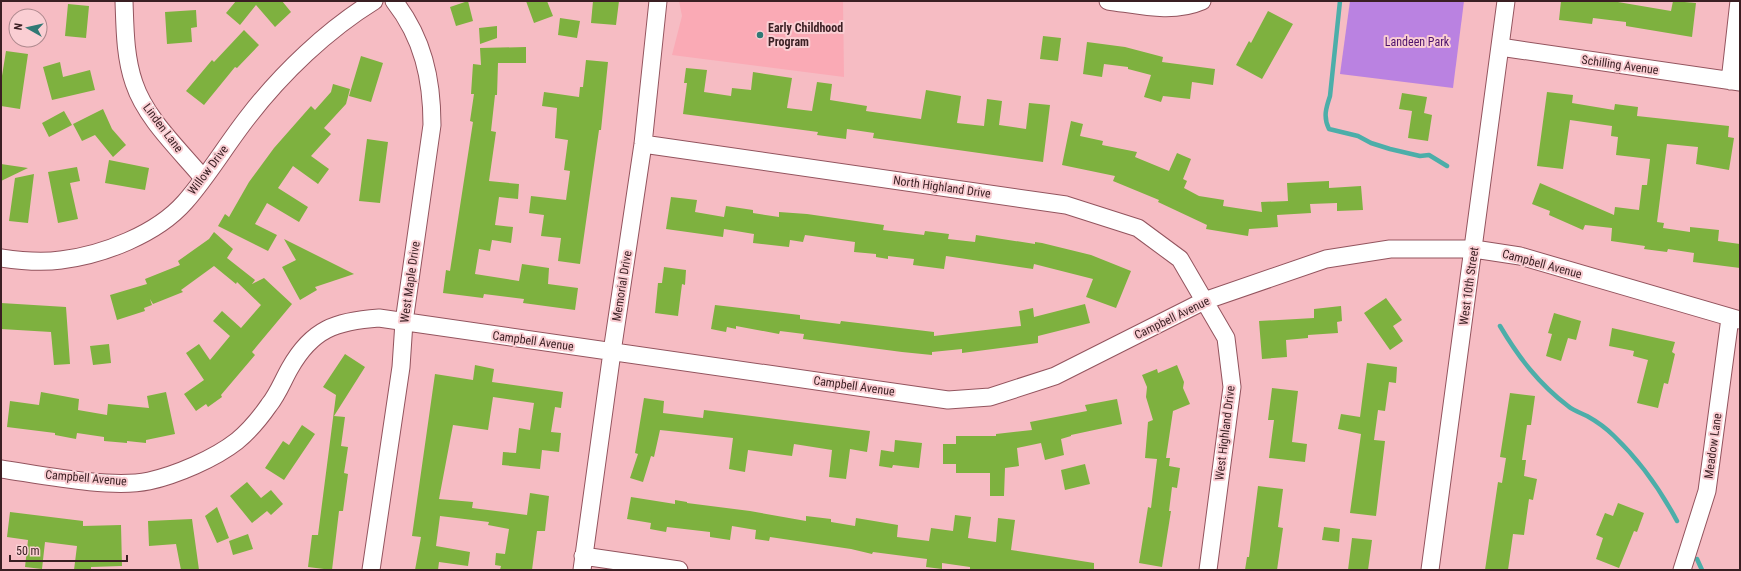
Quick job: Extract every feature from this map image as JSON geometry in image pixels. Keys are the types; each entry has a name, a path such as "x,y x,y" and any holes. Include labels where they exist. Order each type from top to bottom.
{"street":[{"name":"Linden Lane","path":"124,1 125,37 135,84 145,106 158,124 203,178"},
{"name":"Willow Drive","path":"1,258 28,262 62,260 98,252 132,240 166,220 184,202 203,178 248,116 291,69 356,12 374,1"},
{"name":"West Maple Drive","path":"371,570 401,368 404,322 432,125 432,96 428,68 419,43 406,16 394,1"},
{"name":"Memorial Drive","path":"582,563 643,144 658,1"},
{"path":"1108,1 1162,8 1191,6 1202,1"},
{"name":"West 10th Street","path":"1430,570 1506,1"},
{"path":"1735,82 1739,1"},
{"name":"Schilling Avenue","path":"1500,47 1735,82"},
{"name":"North Highland Drive","path":"643,144 1066,205 1138,228 1180,259 1204,301"},
{"name":"Campbell Avenue","path":"1,469 118,483 147,482 168,476 216,454 237,441 270,404 300,352 316,335 335,324 355,320 379,318 948,400 990,397 1055,376 1204,301 1326,259 1390,249 1474,249 1520,256 1735,319"},
{"name":"West Highland Drive","path":"1204,301 1226,338 1232,387 1208,570"},
{"name":"Meadow Lane","path":"1682,570 1707,491 1735,319"},
{"path":"582,563 679,570"}],"shaded area":[{"name":"Early Childhood Program","path":"679,1 843,1 844,77 672,55 682,16"}],"green space":[{"name":"Landeen Park","path":"1350,1 1464,1 1453,88 1340,74"}],"building":[{"path":"236,1 282,1 291,12 275,27 256,5 240,25 226,13"},
{"path":"468,1 473,21 456,26 450,7"},
{"path":"526,1 547,1 553,16 534,23"},
{"path":"593,1 619,1 616,25 591,23"},
{"path":"1561,1 1612,1 1671,11 1673,1 1696,3 1692,37 1626,26 1626,22 1593,18 1592,24 1559,20"},
{"path":"68,4 89,6 86,38 65,36"},
{"path":"196,10 197,27 191,28 192,42 167,44 165,12"},
{"path":"1268,11 1293,24 1262,79 1236,65 1249,41 1251,43"},
{"path":"560,18 580,21 577,38 558,35"},
{"path":"497,26 497,38 480,44 479,28"},
{"path":"244,30 259,45 237,68 235,67 204,105 186,91 212,60 214,62"},
{"path":"1043,36 1061,38 1058,61 1040,59"},
{"path":"1087,42 1125,47 1163,57 1162,62 1215,69 1213,85 1192,82 1190,99 1163,96 1161,102 1144,97 1151,75 1128,69 1128,67 1104,64 1102,77 1083,74"},
{"path":"526,47 526,63 498,63 497,95 495,95 491,131 496,132 489,181 519,184 518,199 499,197 495,225 513,227 511,243 492,240 490,251 479,249 475,274 519,281 522,264 549,268 548,284 578,288 575,310 523,303 524,299 484,294 483,298 443,293 446,270 450,271 473,122 470,121 474,94 471,94 473,64 481,65 480,48"},
{"path":"6,51 28,54 20,109 1,106 1,82"},
{"path":"361,56 383,63 371,102 349,96"},
{"path":"586,60 608,62 601,130 599,130 580,264 558,261 561,238 541,236 544,215 529,213 531,196 566,200 570,171 564,170 568,140 555,138 557,108 542,106 544,92 579,97 580,87 583,87"},
{"path":"60,62 63,77 90,70 95,90 52,100 43,67"},
{"path":"686,68 707,70 704,92 731,96 732,88 751,90 753,72 792,78 787,108 812,111 817,82 832,84 830,100 867,106 866,111 921,119 926,90 961,96 957,123 984,126 987,99 1002,101 999,125 1026,129 1029,103 1050,105 1043,162 873,138 874,133 847,129 846,139 817,135 818,132 683,114 687,83 684,83"},
{"path":"333,84 350,89 346,104 324,128 331,134 311,156 329,169 318,184 293,166 278,188 308,207 299,222 267,203 255,224 277,235 268,251 218,226 225,214 229,217 249,182 274,148 311,106 315,110 331,92"},
{"path":"1547,92 1573,95 1572,103 1614,110 1615,104 1638,107 1637,116 1729,126 1728,137 1734,138 1729,170 1696,164 1698,147 1667,144 1657,222 1664,223 1663,228 1690,232 1690,227 1719,230 1718,241 1740,244 1740,268 1693,262 1694,253 1668,249 1667,252 1644,249 1645,246 1611,241 1612,228 1585,225 1583,230 1549,215 1550,211 1532,204 1540,183 1614,215 1615,207 1639,210 1642,185 1647,185 1650,159 1616,155 1618,137 1611,136 1612,126 1570,120 1563,169 1537,166"},
{"path":"1402,93 1427,97 1424,113 1432,115 1428,141 1408,138 1412,111 1399,109"},
{"path":"103,109 112,129 126,145 113,157 95,135 82,141 73,124"},
{"path":"64,111 72,125 49,137 42,123"},
{"path":"1071,121 1083,124 1080,136 1103,141 1102,145 1137,152 1135,157 1169,171 1177,153 1191,159 1183,179 1187,181 1184,188 1199,196 1224,200 1223,206 1262,212 1261,202 1288,201 1287,183 1329,181 1329,188 1361,186 1363,210 1337,211 1337,203 1310,204 1311,213 1277,215 1278,227 1249,229 1248,236 1206,229 1207,225 1158,202 1159,200 1113,181 1115,176 1062,165"},
{"path":"367,139 388,142 380,203 359,201"},
{"path":"109,160 149,168 145,190 105,183"},
{"path":"1,164 28,168 1,181"},
{"path":"77,167 80,181 70,183 78,219 58,223 48,172"},
{"path":"34,174 28,223 9,221 15,178"},
{"path":"671,197 697,200 695,212 724,217 726,206 753,210 753,213 779,217 779,212 807,214 884,225 883,230 924,235 925,231 949,234 948,239 975,242 976,235 1035,244 1035,242 1042,243 1091,255 1131,271 1116,308 1086,297 1093,279 1034,264 1033,269 946,256 944,269 913,265 914,259 888,256 888,259 876,257 876,254 854,252 855,242 805,235 803,242 790,240 789,247 753,243 754,234 724,229 723,237 666,229"},
{"path":"214,232 233,249 227,258 255,280 252,284 264,278 292,304 252,352 255,355 221,395 222,397 208,407 206,404 196,411 184,394 204,380 186,353 199,344 210,360 230,336 213,321 222,311 241,328 261,305 237,282 236,284 214,266 181,290 183,292 153,304 150,299 152,305 144,308 145,311 117,320 110,295 147,284 145,279 180,265 178,261 209,239"},
{"path":"284,239 354,274 315,287 317,290 300,300 282,267 296,260"},
{"path":"664,267 686,270 685,285 682,284 678,316 655,313 658,283 662,283"},
{"path":"1386,298 1402,320 1393,326 1403,341 1390,350 1364,313"},
{"path":"1,303 66,307 70,364 54,365 51,332 1,329"},
{"path":"1085,304 1090,323 1038,336 1038,343 962,353 962,349 932,352 932,355 902,352 803,339 804,334 780,331 779,334 736,326 736,329 727,327 726,332 711,329 715,305 800,315 800,319 840,324 841,321 934,332 934,336 1021,326 1019,311 1033,308 1034,317"},
{"path":"1341,306 1342,321 1337,322 1338,333 1308,335 1308,338 1286,340 1287,357 1262,359 1259,321 1314,318 1314,309"},
{"path":"1554,313 1581,321 1576,340 1568,338 1561,361 1546,356 1552,334 1548,333"},
{"path":"1612,328 1675,342 1672,352 1675,354 1668,384 1664,383 1658,408 1637,403 1648,360 1633,356 1634,351 1609,346"},
{"path":"109,344 111,363 93,365 90,346"},
{"path":"345,354 365,367 334,416 345,417 341,446 348,447 344,473 348,474 343,511 339,511 332,570 308,567 312,535 318,535 336,395 323,387"},
{"path":"1367,363 1397,367 1396,383 1389,382 1385,411 1378,410 1374,440 1385,441 1376,516 1350,513 1361,434 1338,429 1341,414 1360,417"},
{"path":"475,365 494,369 492,382 563,392 561,408 555,407 551,432 561,433 559,452 542,450 540,469 502,465 503,452 516,453 519,428 530,430 534,403 493,397 488,430 453,425 439,499 473,502 472,508 527,515 530,493 549,496 545,531 537,531 532,570 500,570 501,566 495,565 496,553 505,554 509,529 488,525 489,522 440,516 436,546 470,552 468,566 439,562 438,570 415,570 421,537 412,536 435,374 473,380"},
{"path":"1177,365 1184,382 1183,388 1190,404 1173,411 1166,458 1170,458 1169,466 1180,468 1177,488 1172,487 1169,511 1171,511 1162,567 1139,563 1148,507 1151,508 1157,459 1145,458 1148,422 1153,420 1146,397 1147,387 1142,375 1157,369 1158,373"},
{"path":"1272,388 1298,391 1292,442 1307,444 1305,462 1269,458 1274,420 1268,420"},
{"path":"41,392 79,399 78,410 107,415 108,404 149,408 147,396 166,392 175,434 146,440 146,443 127,441 127,443 104,441 104,437 77,433 76,439 55,435 55,433 7,427 10,401 39,405"},
{"path":"1510,393 1535,396 1531,425 1527,425 1522,460 1526,460 1524,476 1537,479 1533,500 1529,499 1524,535 1513,534 1508,570 1485,570 1498,482 1502,483 1506,458 1500,457"},
{"path":"644,398 664,401 663,413 703,418 704,410 870,431 867,452 850,449 846,479 829,477 832,450 794,444 792,456 748,450 745,472 729,469 733,438 660,430 654,457 651,456 643,482 630,478 638,454 635,453"},
{"path":"1117,399 1122,424 1071,435 1061,439 1064,455 1045,460 1041,443 1017,448 1019,466 1005,468 1004,496 990,496 990,473 956,473 956,464 943,464 943,444 956,444 956,436 996,436 996,434 1032,430 1030,422 1087,411 1085,405"},
{"path":"302,425 315,434 284,480 265,468 283,441 289,445"},
{"path":"895,440 922,443 919,468 893,465 892,468 879,466 881,450 894,452"},
{"path":"1085,464 1090,484 1065,490 1061,470"},
{"path":"247,482 261,498 271,490 283,504 271,515 267,511 252,523 230,496"},
{"path":"1258,486 1283,489 1278,527 1283,528 1277,570 1245,570 1247,557 1249,557"},
{"path":"631,497 675,504 675,500 806,521 806,516 831,519 831,522 855,526 856,518 898,525 897,537 929,541 931,528 953,531 955,515 971,517 968,538 996,542 998,518 1015,520 1011,550 1094,563 1094,570 970,570 970,567 942,563 942,569 926,567 927,559 873,552 872,554 851,549 770,537 769,541 755,539 756,530 732,526 730,540 710,537 710,532 667,527 666,532 650,529 651,523 627,519"},
{"path":"1618,503 1644,513 1637,532 1634,531 1619,568 1596,559 1603,538 1596,535 1605,513 1613,516"},
{"path":"217,507 229,538 217,543 205,516"},
{"path":"10,512 83,521 83,526 121,525 122,566 91,567 91,570 74,570 77,546 45,542 42,569 25,567 28,540 7,537"},
{"path":"192,519 199,570 181,570 176,544 149,546 148,521"},
{"path":"1324,527 1340,529 1339,542 1322,540"},
{"path":"248,534 253,549 233,555 229,541"},
{"path":"1352,538 1372,540 1368,570 1348,570"}],"waterway":[{"path":"1340,1 1330,96 1326,112 1326,120 1329,129 1358,136 1371,143 1390,149 1420,156 1429,155 1447,166"},
{"path":"1500,326 1522,360 1548,389 1570,408 1601,425 1623,445 1649,476 1677,521"},
{"path":"1697,559 1702,570"}],"place":[{"name":"Early Childhood Program","path":"760,35"}]}
